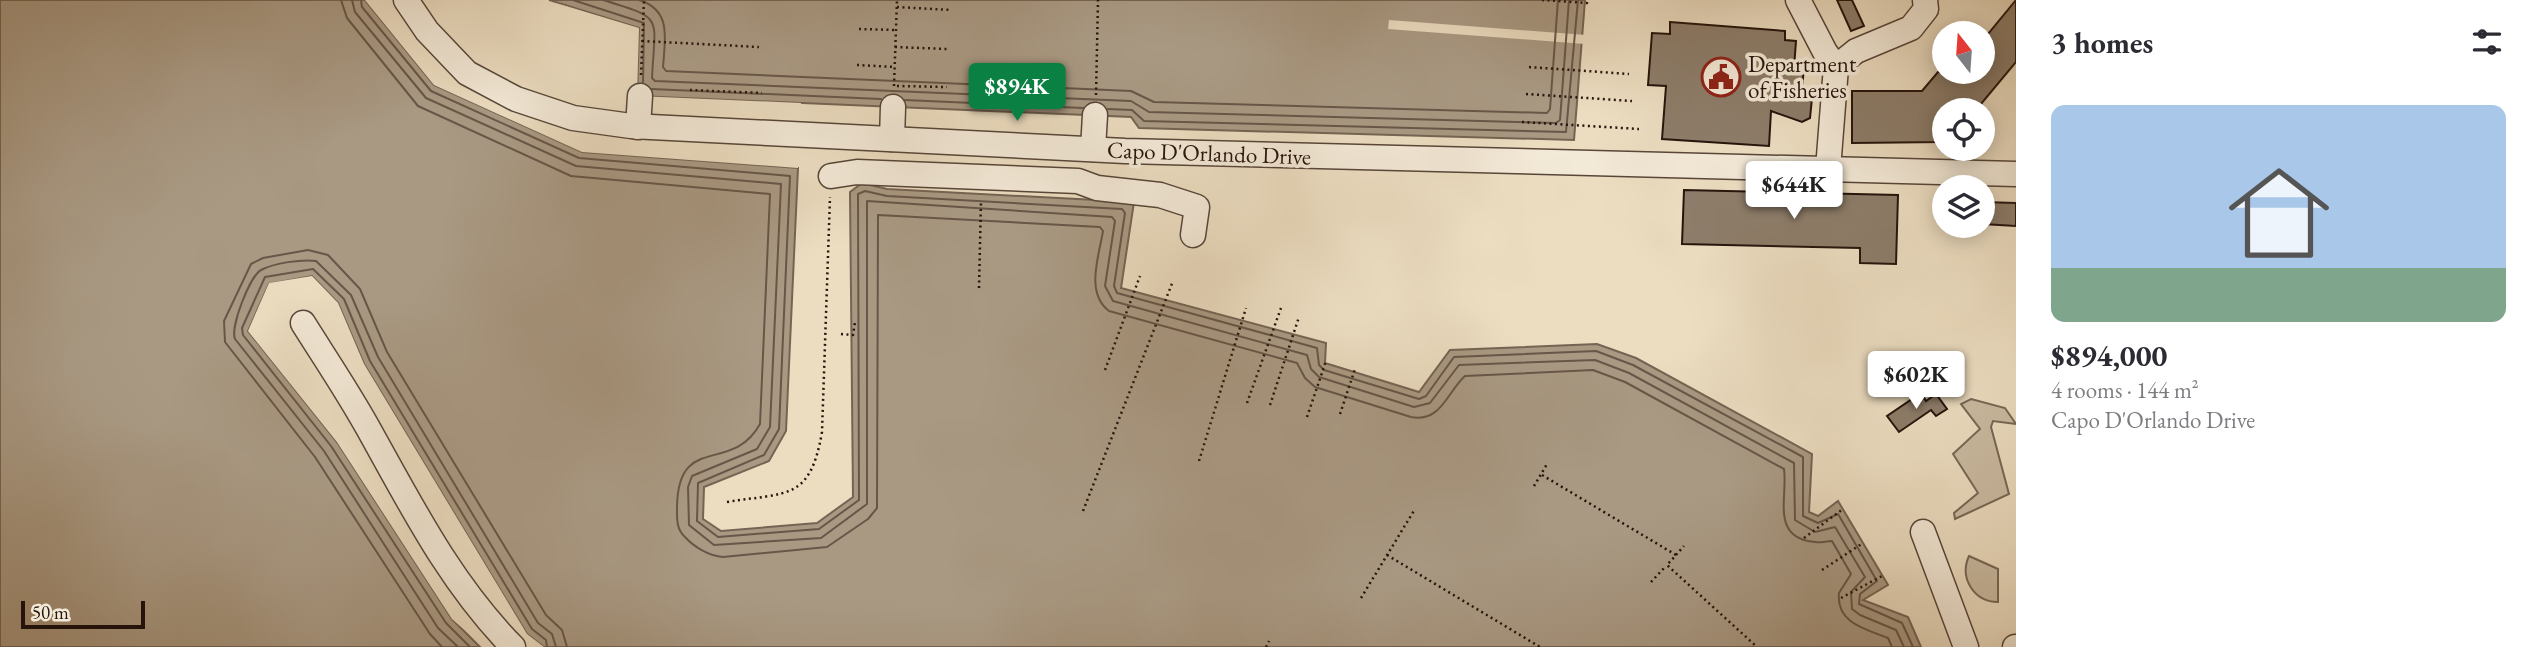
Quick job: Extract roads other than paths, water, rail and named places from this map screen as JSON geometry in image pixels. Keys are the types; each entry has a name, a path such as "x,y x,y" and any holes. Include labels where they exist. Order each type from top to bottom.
{"street":[{"name":"Capo D'Orlando Drive","path":"406,0 427,31 467,73 516,99 573,118 638,127 1093,149 2016,174"},
{"path":"1798,0 1825,52 1836,66 1828,169"},
{"path":"1836,66 1856,51 1911,28 1926,9 1925,0"},
{"path":"638,127 640,96"},
{"path":"892,139 893,96"},
{"path":"1093,149 1095,115"},
{"path":"832,136 831,169 1078,181 1097,188 1160,195 1198,207 1194,235"},
{"path":"303,323 367,425 420,524 465,592 513,647"},
{"path":"1923,532 1966,647"}],"water":[{"path":"0,0 365,0 434,85 582,152 798,168 786,431 769,461 704,487 703,519 721,531 817,523 853,497 850,192 862,183 887,189 1134,202 1121,288 1326,343 1325,363 1419,392 1450,350 1597,344 1636,358 1812,454 1809,512 1818,516 1838,501 1888,585 1863,600 1908,617 1921,647 544,647 527,634 364,364 338,303 312,276 269,284 248,331 337,442 452,619 480,647 0,647"},
{"path":"549,0 1585,0 1574,140 1139,128 1131,117 637,96 639,28"}],"place":[{"name":"Department of Fisheries","path":"1721,77"}]}
